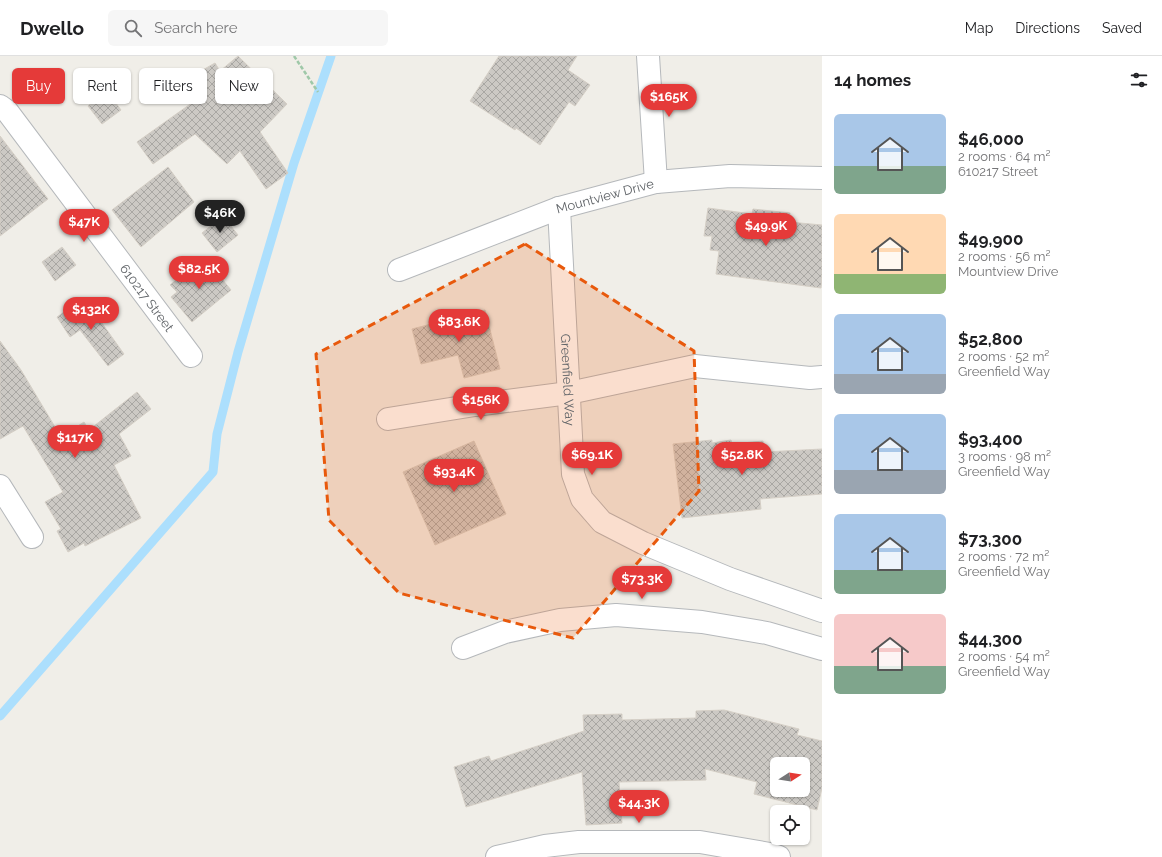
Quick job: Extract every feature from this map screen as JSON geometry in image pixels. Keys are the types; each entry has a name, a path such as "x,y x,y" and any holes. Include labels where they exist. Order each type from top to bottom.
{"street":[{"path":"648,56 656,182"},
{"name":"610217 Street","path":"0,106 7,111 191,356"},
{"name":"Mountview Drive","path":"399,270 559,208 656,182 730,176 822,178"},
{"name":"Greenfield Way","path":"559,208 573,474 582,499 602,522 650,546 730,578 822,611"},
{"path":"388,419 475,405 569,393 695,366 810,378 822,377"},
{"path":"0,486 32,537"},
{"path":"463,648 505,632 560,620 616,615 702,622 767,633 822,649"},
{"path":"498,857 545,846 579,842 636,841 700,842 770,854 779,857"}],"path":[{"path":"294,56 318,92"}],"highlighted area":[{"path":"525,244 694,351 699,491 573,638 399,593 329,520 316,354"}],"building":[{"path":"238,56 250,68 224,68"},
{"path":"499,56 577,56 568,70 590,85 575,106 569,102 540,145 516,128 515,130 470,101"},
{"path":"215,63 218,68 215,68 215,104 273,104 273,90 287,104 260,132 288,173 266,189 240,151 227,164 195,134 153,164 137,142 190,104 207,104 206,68"},
{"path":"91,104 117,104 121,110 102,124 88,106"},
{"path":"0,136 48,199 0,236"},
{"path":"168,167 194,202 141,247 112,210"},
{"path":"708,208 752,214 753,209 790,213 789,222 822,225 821,288 716,274 719,251 710,250 712,236 704,236"},
{"path":"223,216 238,235 217,252 202,233"},
{"path":"62,247 76,265 55,281 42,262"},
{"path":"204,257 231,290 192,322 171,297 177,292 170,285"},
{"path":"84,298 124,354 108,366 80,330 70,337 57,317"},
{"path":"485,310 500,369 464,378 458,355 421,364 412,329"},
{"path":"0,341 21,370 61,437 84,422 89,430 137,392 151,409 119,434 131,456 114,465 141,518 85,546 84,543 68,552 57,531 61,529 45,502 63,492 23,426 0,439"},
{"path":"712,440 712,443 731,440 732,444 763,441 764,452 822,449 822,494 760,499 761,509 682,518 673,444"},
{"path":"474,441 506,514 435,545 403,472"},
{"path":"724,710 799,729 797,735 822,741 822,788 817,810 810,808 810,805 797,805 754,794 757,782 705,769 706,780 619,782 622,823 586,825 582,772 466,807 454,767 489,756 491,761 584,731 583,715 622,714 622,720 696,718 696,711"}],"waterway":[{"path":"0,716 213,472 217,434 238,352 294,163 331,56"}]}
